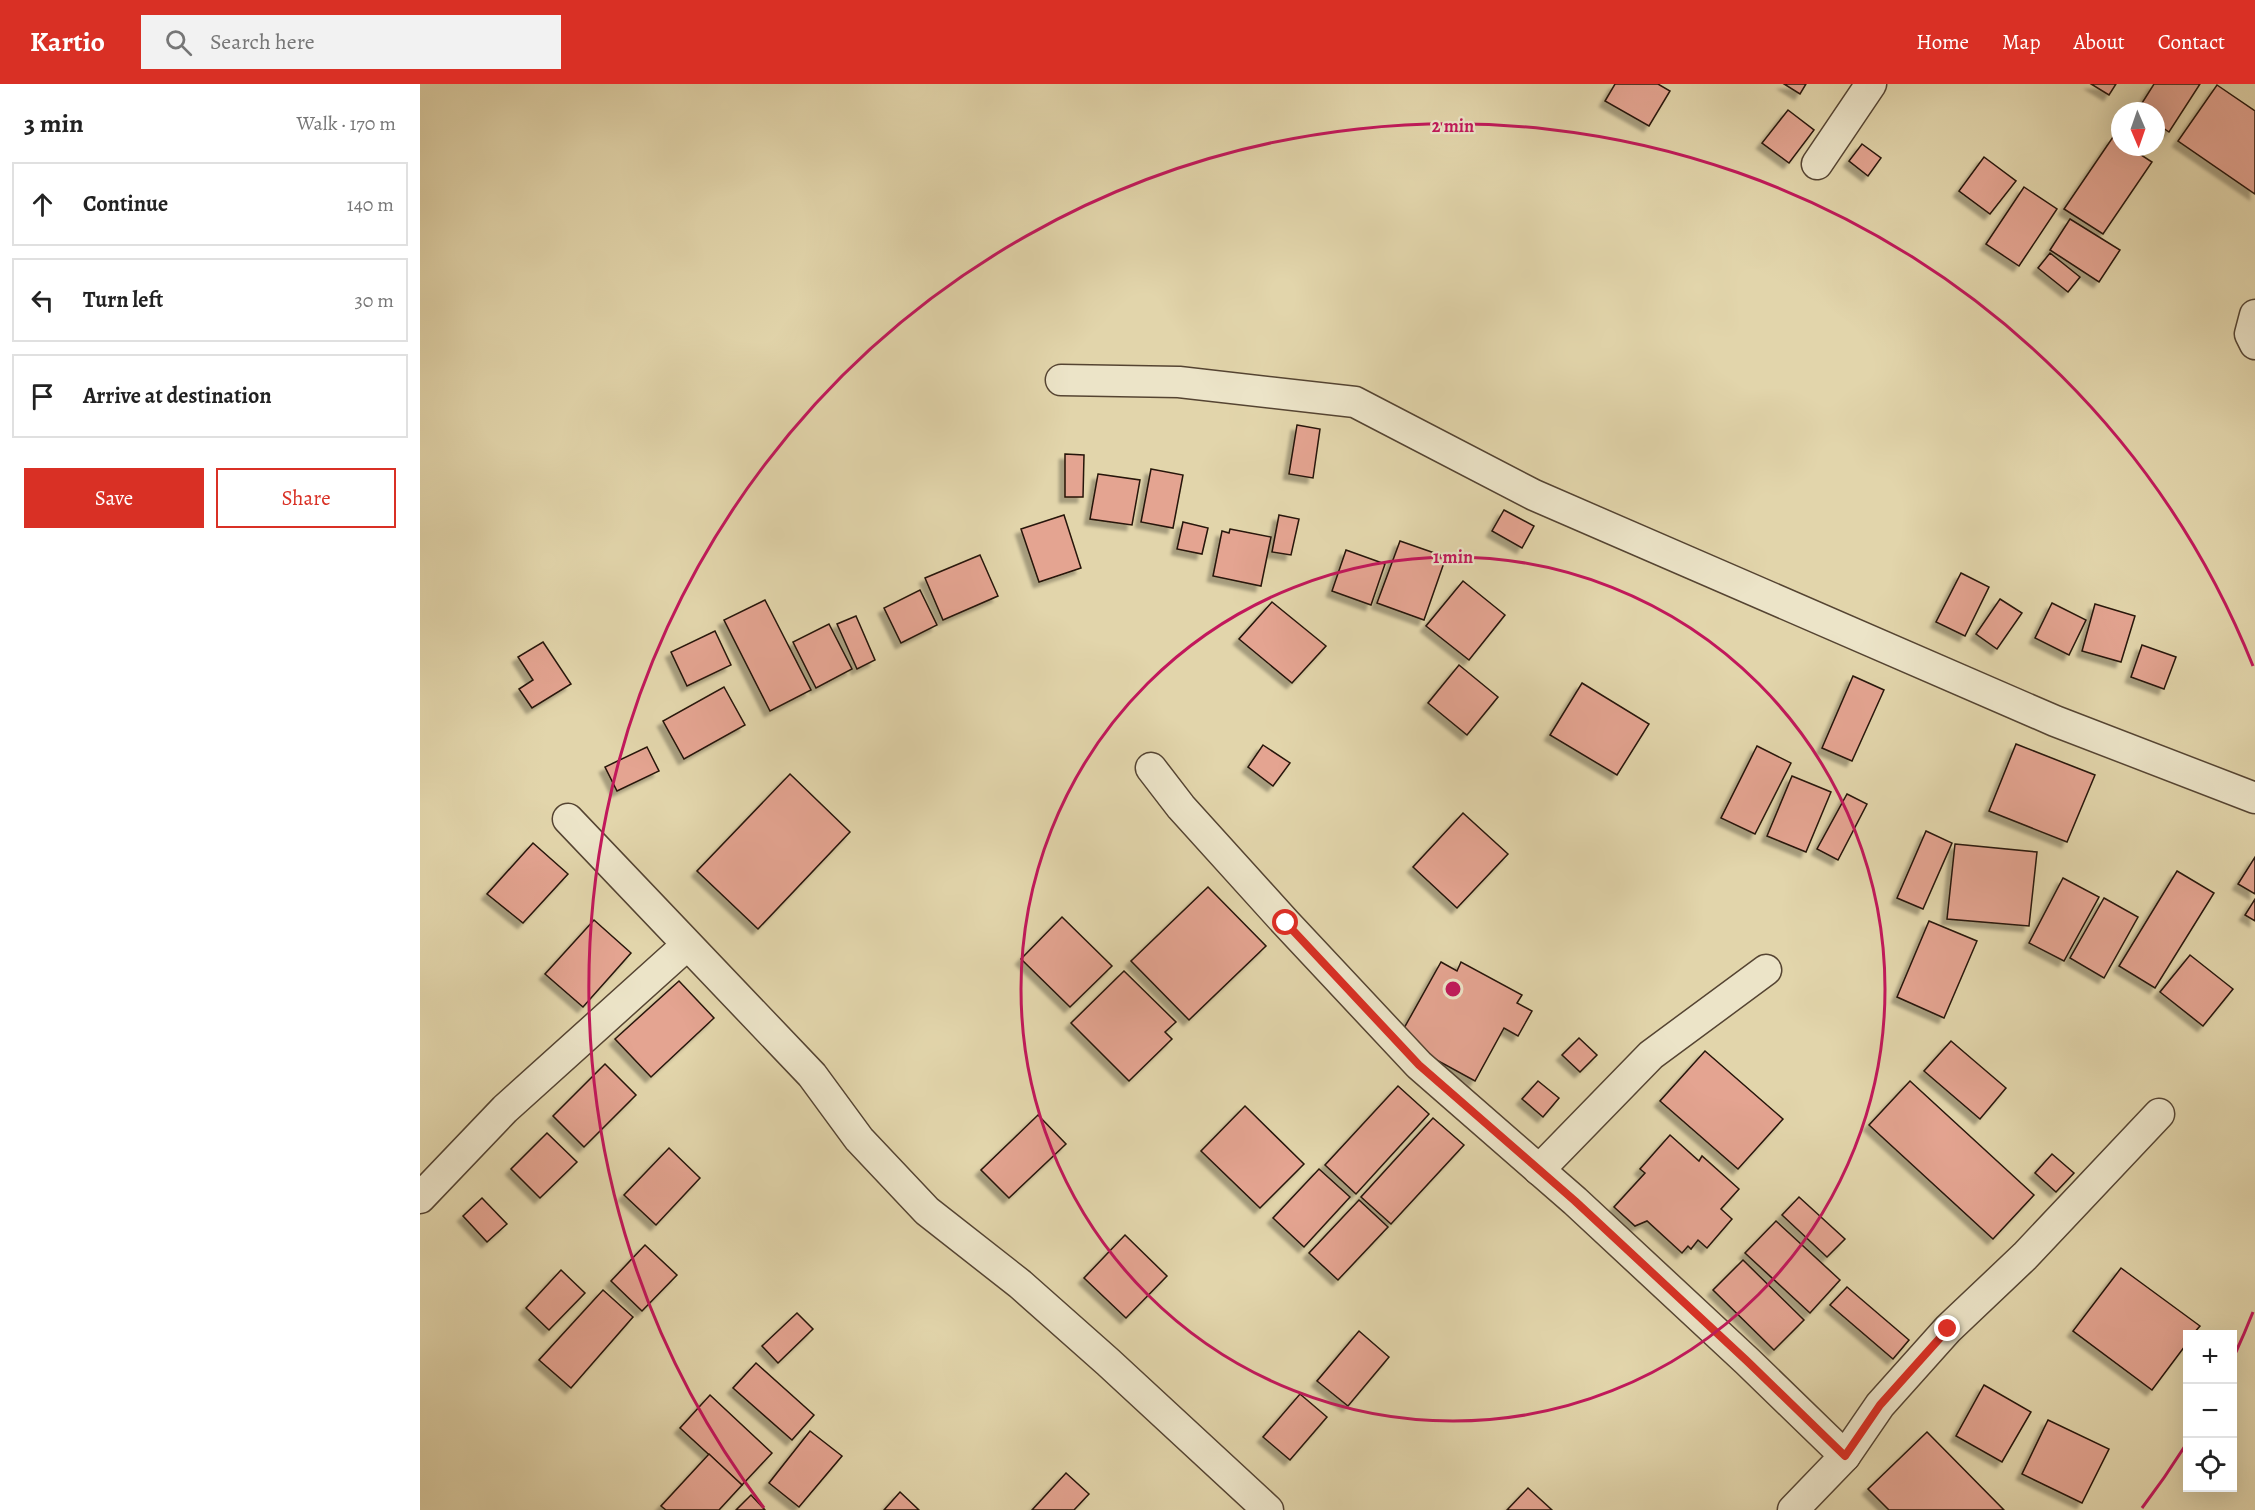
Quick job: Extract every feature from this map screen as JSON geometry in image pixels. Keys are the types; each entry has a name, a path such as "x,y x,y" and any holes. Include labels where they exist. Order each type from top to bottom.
{"street":[{"path":"1817,164 1871,84"},
{"path":"2255,315 2250,334 2255,344"},
{"path":"1062,380 1179,382 1355,402 1534,495 2055,721 2255,798"},
{"path":"1151,768 1181,807 1419,1065 1575,1201 1845,1456"},
{"path":"568,819 812,1075 859,1139 927,1212 1020,1284 1268,1510"},
{"path":"420,1198 505,1109 687,945"},
{"path":"1539,1170 1651,1055 1766,970"},
{"path":"1792,1510 1845,1456 1880,1405 1948,1329 2025,1256 2159,1114"}],"building":[{"path":"1615,84 1658,84 1670,91 1649,126 1605,101"},
{"path":"1784,84 1806,84 1800,94"},
{"path":"2091,84 2116,84 2109,95"},
{"path":"2154,84 2200,84 2169,132 2165,129 2165,102 2143,102"},
{"path":"2217,85 2255,111 2255,194 2178,141"},
{"path":"1788,110 1814,130 1789,163 1762,143"},
{"path":"2111,140 2111,156 2143,156 2152,162 2103,234 2064,209"},
{"path":"1862,144 1881,158 1868,176 1849,161"},
{"path":"1984,157 2016,181 1990,214 1959,191"},
{"path":"2024,187 2057,209 2019,266 1986,244"},
{"path":"2070,219 2120,250 2099,282 2050,250"},
{"path":"2050,253 2080,277 2068,292 2038,268"},
{"path":"1297,425 1320,429 1313,478 1289,474"},
{"path":"1065,454 1084,455 1083,497 1065,497"},
{"path":"1151,469 1183,475 1173,528 1141,522"},
{"path":"1098,474 1140,480 1132,525 1090,519"},
{"path":"1504,510 1534,526 1522,548 1492,531"},
{"path":"1064,515 1081,568 1039,582 1021,529"},
{"path":"1279,515 1299,519 1291,555 1272,552"},
{"path":"1183,522 1208,528 1202,554 1177,549"},
{"path":"1230,529 1271,537 1261,586 1213,576 1222,531 1229,533"},
{"path":"1400,541 1446,557 1424,620 1377,603"},
{"path":"1346,550 1385,564 1371,605 1332,591"},
{"path":"980,555 998,596 943,620 925,578"},
{"path":"1961,573 1989,587 1965,636 1936,622"},
{"path":"1463,581 1505,615 1469,660 1426,626"},
{"path":"920,590 937,625 901,643 884,608"},
{"path":"2000,599 2022,613 1997,649 1976,634"},
{"path":"765,600 811,690 770,711 724,620"},
{"path":"1272,602 1326,646 1292,683 1239,639"},
{"path":"2052,603 2086,620 2069,655 2035,638"},
{"path":"2095,604 2135,616 2121,662 2082,651"},
{"path":"856,616 875,660 857,669 837,624"},
{"path":"829,624 852,669 816,688 793,642"},
{"path":"715,631 731,665 687,686 671,652"},
{"path":"543,642 571,684 532,708 519,689 533,680 518,657"},
{"path":"2142,645 2176,657 2164,689 2131,677"},
{"path":"1459,665 1498,697 1467,735 1428,703"},
{"path":"1853,676 1884,690 1852,761 1822,748"},
{"path":"1582,683 1649,724 1617,775 1550,735"},
{"path":"724,687 745,725 684,759 663,721"},
{"path":"2016,744 2095,775 2067,842 1989,811"},
{"path":"1263,745 1290,763 1273,786 1248,767"},
{"path":"1757,746 1791,763 1755,834 1721,818"},
{"path":"647,747 659,771 617,791 605,767"},
{"path":"790,774 850,832 758,929 697,871"},
{"path":"1792,776 1831,792 1806,852 1767,836"},
{"path":"1847,794 1867,804 1838,860 1817,849"},
{"path":"1463,813 1508,854 1457,908 1413,867"},
{"path":"1926,831 1952,843 1923,909 1897,898"},
{"path":"533,843 568,874 523,923 487,894"},
{"path":"1955,844 2037,852 2029,926 1947,919"},
{"path":"2255,857 2255,894 2238,884"},
{"path":"2177,871 2214,893 2155,988 2119,966"},
{"path":"2063,878 2099,897 2064,961 2029,943"},
{"path":"1208,887 1266,946 1189,1020 1131,961"},
{"path":"2104,898 2138,917 2104,978 2070,958"},
{"path":"2255,899 2255,921 2245,915"},
{"path":"1062,917 1112,966 1070,1007 1021,959"},
{"path":"594,920 631,953 583,1007 545,974"},
{"path":"1929,921 1977,941 1944,1018 1897,997"},
{"path":"2190,955 2233,989 2203,1026 2160,992"},
{"path":"1441,962 1457,971 1461,962 1522,995 1517,1003 1532,1011 1518,1036 1504,1028 1475,1081 1398,1039"},
{"path":"1124,971 1176,1022 1165,1032 1172,1039 1129,1081 1071,1023"},
{"path":"679,981 714,1018 651,1077 615,1039"},
{"path":"1579,1038 1597,1055 1580,1072 1562,1055"},
{"path":"1951,1041 2006,1088 1980,1119 1924,1071"},
{"path":"1705,1051 1783,1119 1738,1169 1660,1101"},
{"path":"605,1064 636,1095 584,1147 553,1116"},
{"path":"1538,1081 1559,1098 1543,1117 1522,1099"},
{"path":"1910,1081 2034,1195 1993,1239 1869,1125"},
{"path":"1398,1086 1429,1114 1356,1194 1325,1165"},
{"path":"1245,1106 1304,1164 1260,1208 1201,1151"},
{"path":"1038,1115 1066,1144 1009,1198 981,1170"},
{"path":"1433,1118 1464,1145 1391,1224 1361,1197"},
{"path":"547,1133 577,1162 540,1198 511,1169"},
{"path":"1670,1135 1699,1161 1702,1156 1739,1189 1721,1209 1732,1219 1707,1248 1698,1240 1691,1249 1688,1246 1682,1253 1647,1221 1635,1226 1614,1207 1645,1173 1640,1169"},
{"path":"669,1148 700,1178 656,1225 624,1195"},
{"path":"2052,1154 2074,1173 2056,1192 2035,1173"},
{"path":"1319,1169 1350,1197 1304,1247 1273,1218"},
{"path":"1799,1197 1845,1239 1827,1257 1782,1215"},
{"path":"482,1198 507,1224 487,1242 463,1216"},
{"path":"1359,1200 1388,1227 1338,1280 1309,1253"},
{"path":"1776,1221 1840,1280 1810,1313 1745,1253"},
{"path":"1125,1235 1167,1276 1126,1318 1084,1278"},
{"path":"645,1245 677,1275 642,1311 611,1281"},
{"path":"1743,1260 1804,1320 1774,1350 1713,1290"},
{"path":"2121,1268 2200,1326 2196,1330 2183,1330 2183,1349 2152,1390 2073,1331"},
{"path":"561,1270 585,1293 549,1330 526,1308"},
{"path":"1847,1287 1909,1340 1893,1359 1830,1305"},
{"path":"603,1290 633,1317 571,1388 539,1360"},
{"path":"797,1313 813,1329 778,1363 762,1346"},
{"path":"1359,1331 1389,1357 1348,1406 1317,1381"},
{"path":"756,1363 814,1415 792,1440 733,1388"},
{"path":"1984,1385 2031,1412 2002,1462 1956,1436"},
{"path":"1300,1394 1327,1417 1290,1460 1263,1437"},
{"path":"710,1395 772,1453 742,1485 680,1428"},
{"path":"2048,1420 2109,1449 2082,1503 2022,1474"},
{"path":"810,1431 842,1456 799,1507 769,1483"},
{"path":"1927,1432 2004,1510 1889,1510 1868,1489"},
{"path":"709,1454 742,1485 719,1510 666,1510 661,1506"},
{"path":"1066,1473 1089,1494 1074,1510 1032,1510"},
{"path":"1528,1488 1552,1510 1507,1510"},
{"path":"900,1492 919,1510 884,1510"},
{"path":"751,1495 765,1510 736,1510"}],"route":[{"path":"1286,923 1419,1065 1575,1201 1845,1456 1880,1405 1948,1329"}]}
